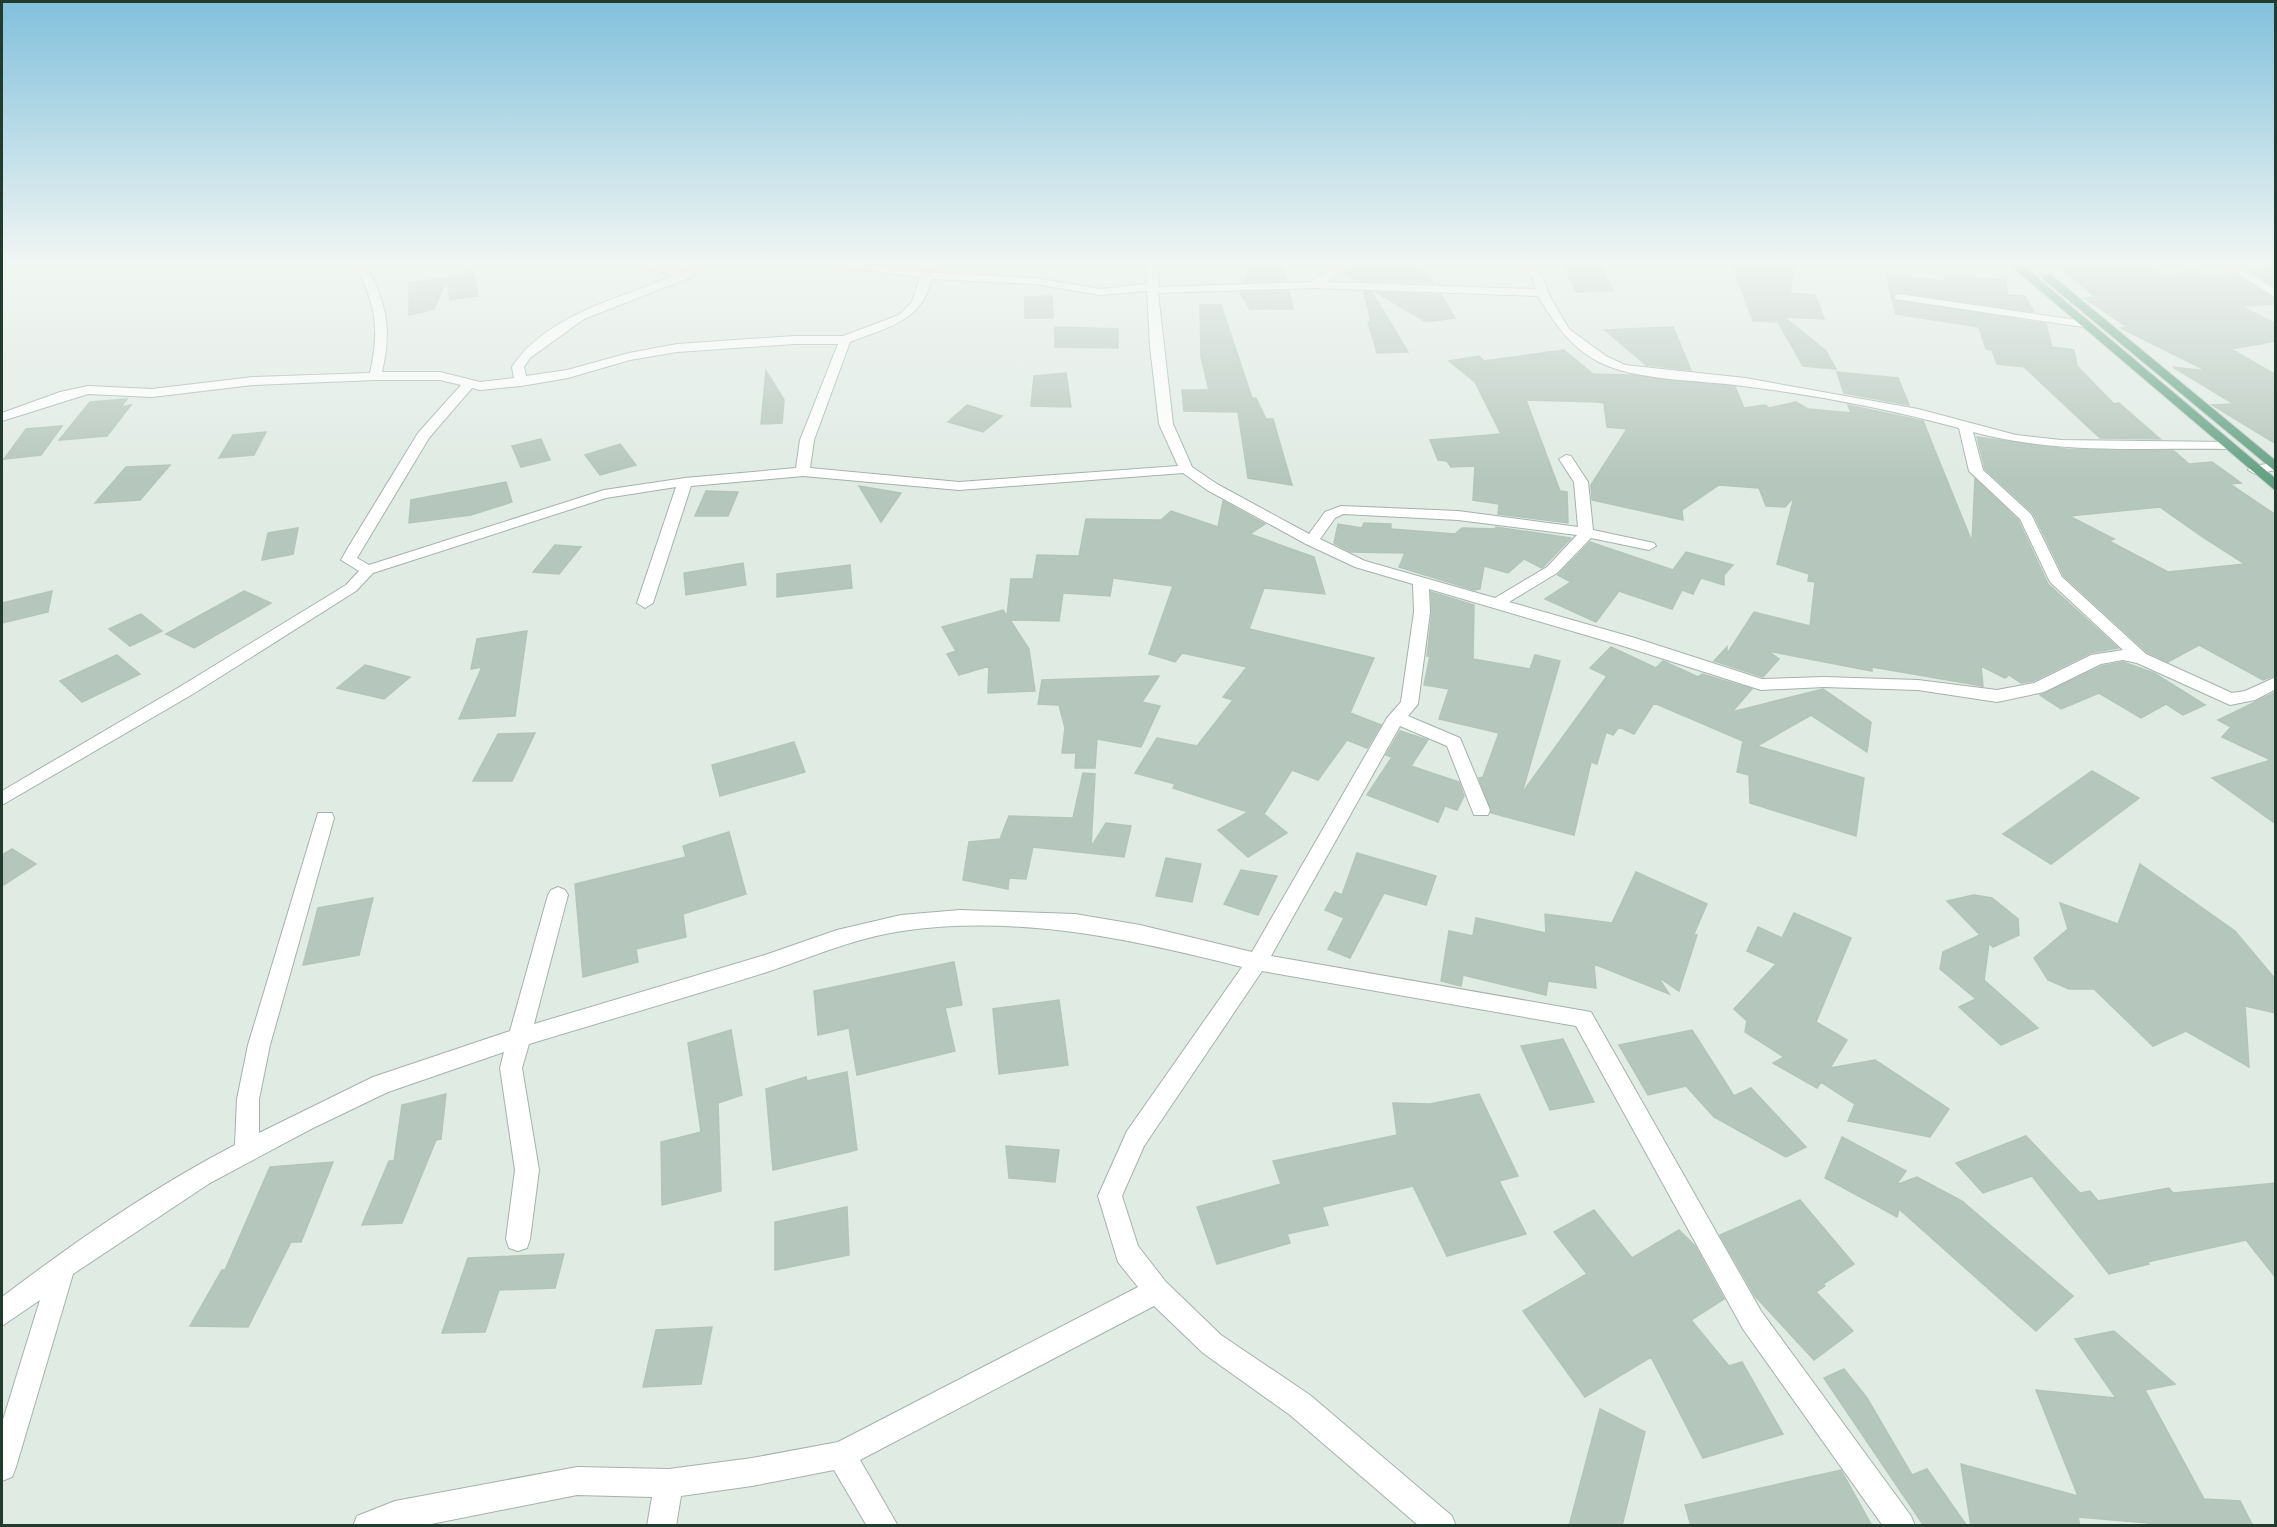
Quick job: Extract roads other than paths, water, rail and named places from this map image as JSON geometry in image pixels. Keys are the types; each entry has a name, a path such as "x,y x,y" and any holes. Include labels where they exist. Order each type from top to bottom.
{"main road":[{"path":"2096,335 2276,487"},
{"path":"2119,335 2275,467"}],"street":[{"path":"375,376 383,335"},
{"path":"521,382 518,367 552,335"},
{"path":"2,417 64,395 88,390 152,393 253,381 375,376 440,376 480,386 521,382 677,348 794,340 845,340 859,335"},
{"path":"1155,335 1166,424 1186,469 1212,487 1311,541 1360,564 1494,605 1629,642 1761,685 1824,682 1918,686 1997,696 2038,688 2110,655 2141,658"},
{"path":"1571,335 1602,359 1623,368 1745,382 1918,413 2015,439 2061,444 2225,445"},
{"path":"803,472 801,458 804,445 824,401 845,340"},
{"path":"369,570 349,560 356,546 423,436 468,384"},
{"path":"1965,426 1976,471 2026,517 2055,579 2141,658 2230,699 2249,696 2276,682"},
{"path":"1494,605 1552,570 1583,541 1586,531 1581,482 1566,459"},
{"path":"2255,470 2275,467"},
{"path":"2,798 187,690 341,594 369,570 604,494 685,482 803,472 959,486 1186,469"},
{"path":"645,603 685,482"},
{"path":"1311,541 1330,515 1341,510 1498,519 1586,531 1649,546"},
{"path":"1421,583 1422,612 1409,704 1396,718 1257,962 1135,1139 1110,1196 1127,1253 1157,1291 1212,1344 1300,1406 1442,1526"},
{"path":"1396,718 1454,742 1481,810"},
{"path":"247,1151 248,1099 259,1045 325,818"},
{"path":"518,1239 526,1170 511,1068 517,1038 558,895"},
{"path":"2,1313 63,1266 202,1175 381,1084 517,1038 757,967 837,938 901,923 960,918 1075,922 1140,933 1257,962 1583,1018 1752,1320 1901,1526"},
{"path":"2,1467 63,1266"},
{"path":"366,1526 395,1516 577,1481 669,1483 752,1472 841,1455 1157,1291"},
{"path":"841,1455 884,1526"},
{"path":"661,1526 669,1483"}]}
